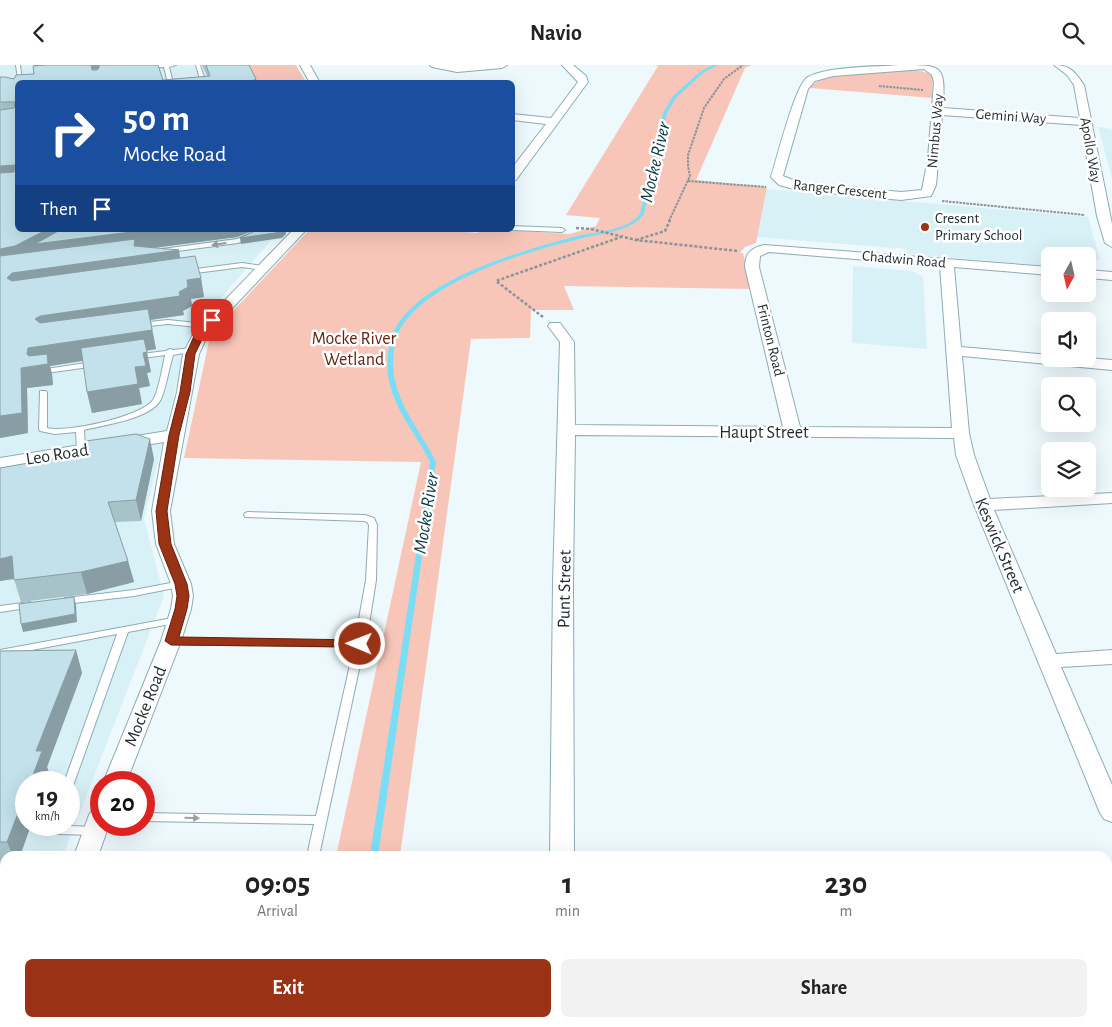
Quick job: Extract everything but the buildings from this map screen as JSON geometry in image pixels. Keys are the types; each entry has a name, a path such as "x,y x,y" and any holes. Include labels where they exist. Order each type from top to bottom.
{"street":[{"path":"305,65 313,80"},
{"path":"435,65 457,69 502,65"},
{"path":"515,172 583,82 582,78 567,65"},
{"name":"Nimbus Way","path":"917,195 927,193 930,185 937,111 939,77 925,65"},
{"name":"Ranger Crescent","path":"917,195 901,196 797,186 783,182 776,177 803,89 811,79 833,73 925,65"},
{"name":"Apollo Way","path":"1058,65 1071,73 1078,81 1103,216 1112,243"},
{"name":"Gemini Way","path":"937,111 1085,122"},
{"path":"515,117 553,121"},
{"name":"Mocke Road","path":"119,771 171,641 183,596 181,584 165,544 161,511 174,435 185,392 192,350 201,332 298,232"},
{"name":"Chadwin Road","path":"755,252 781,249 1041,270"},
{"name":"Frinton Road","path":"755,252 751,259 752,267 793,432"},
{"name":"Keswick Street","path":"947,263 964,455 983,505 1112,813"},
{"path":"1096,275 1112,276"},
{"name":"Punt Street","path":"555,326 567,342 563,592 562,851"},
{"path":"955,351 1112,365"},
{"name":"Haupt Street","path":"567,430 961,433"},
{"name":"Leo Road","path":"0,463 23,463 81,450 174,435"},
{"path":"983,505 1112,498"},
{"path":"1049,661 1112,657"},
{"path":"88,851 94,836"}],"lane":[{"path":"18,65 20,79"},
{"path":"136,68 174,65"},
{"path":"198,65 203,80"},
{"path":"166,66 170,80"},
{"path":"11,80 30,78"},
{"path":"515,228 562,231"},
{"path":"151,253 238,241 260,232"},
{"path":"178,273 242,265 263,268"},
{"path":"134,326 168,322 207,326"},
{"path":"130,358 170,351 192,350"},
{"path":"43,393 43,429 55,432 80,429 127,417 152,406 157,400 170,351"},
{"path":"37,372 104,362"},
{"path":"80,429 81,450"},
{"path":"248,515 365,517 371,520 374,533 371,580 360,644 314,851"},
{"path":"58,602 134,593 181,584"},
{"path":"0,609 38,604"},
{"path":"0,653 178,620"},
{"path":"73,771 124,629"},
{"path":"171,641 360,644"},
{"path":"155,817 321,820"}],"path":[{"path":"636,240 665,231 690,176 686,165 697,120 706,100 727,75 742,65"},
{"path":"688,181 761,188 783,182"},
{"path":"917,195 927,199 1103,216"},
{"path":"562,231 571,228 596,231 636,240 755,252"},
{"path":"555,326 496,281 621,237"}],"shaded area":[{"path":"0,65 244,65 251,80 15,80 15,232 278,232 189,335 144,519 164,596 96,771 90,771 90,786 80,812 80,771 15,771 15,836 71,836 65,851 0,851"},
{"path":"1098,127 1112,129 1112,179"},
{"name":"Cresent Primary School","path":"766,189 1088,217 1100,259 1096,261 1096,247 1041,247 1041,265 907,254 907,249 757,237"},
{"path":"853,266 911,271 923,277 927,349 852,343"}],"green space":[{"path":"245,65 296,65 305,80 252,80"},
{"name":"Mocke River Wetland","path":"655,65 752,65 745,68 696,180 767,187 756,243 745,247 740,253 743,253 751,289 564,286 574,310 531,310 530,338 471,339 401,851 337,851 421,462 184,458 209,341 218,327 307,232 477,233 515,231 570,234 596,226 600,218 566,215 658,66"},
{"path":"917,70 928,73 933,77 932,98 810,88 817,82 843,75 876,71"}],"waterway":[{"name":"Mocke River","path":"375,851 433,462 404,413 395,393 390,359 398,329 415,307 434,293 483,268 559,242 624,227 638,219 642,214 665,113 674,97 702,72 716,65"}],"place":[{"name":"Cresent Primary School","path":"925,227"}],"route":[{"path":"212,320 201,332 191,354 161,511 165,544 174,563 183,596 171,641 360,644"}]}
